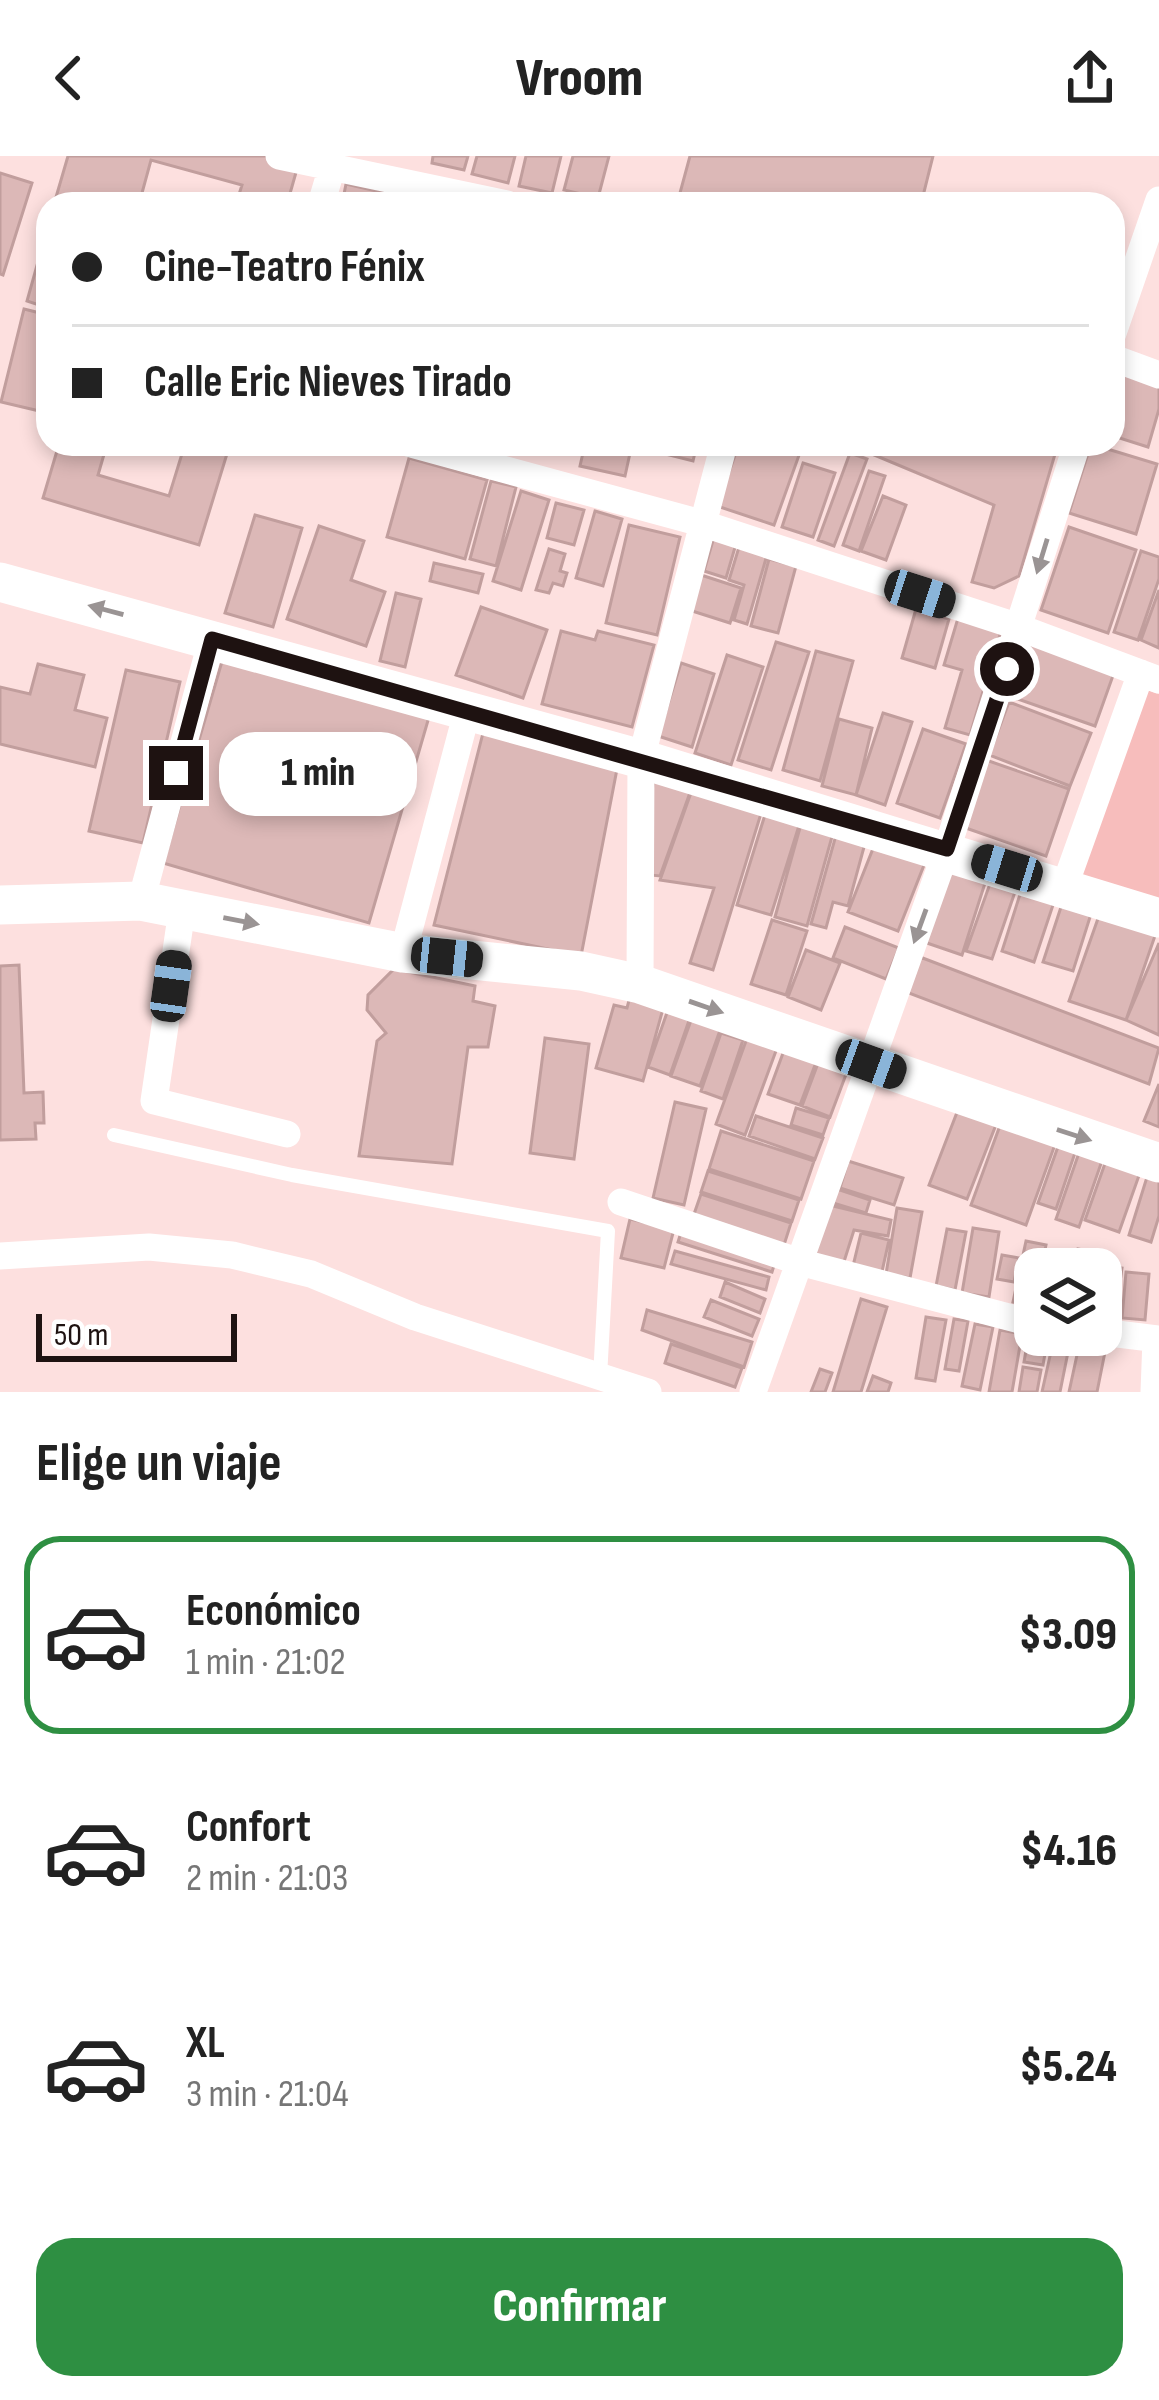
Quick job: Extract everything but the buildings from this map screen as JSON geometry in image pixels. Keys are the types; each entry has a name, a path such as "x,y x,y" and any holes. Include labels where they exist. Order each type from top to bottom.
{"street":[{"path":"279,156 451,192"},
{"path":"325,192 333,164"},
{"path":"1125,298 1159,200"},
{"path":"1125,362 1159,375"},
{"path":"460,456 701,523 1150,676 1065,885"},
{"path":"640,984 640,758 721,456"},
{"path":"753,1392 803,1263 947,849 1073,456"},
{"path":"0,582 640,758 1065,885 1159,918"},
{"path":"141,902 212,639"},
{"path":"403,953 467,712"},
{"path":"0,905 141,902 403,953 581,971 640,984 1159,1163"},
{"path":"182,910 154,1101 287,1134"},
{"path":"621,1202 803,1263 1014,1318"},
{"path":"0,1256 149,1246 232,1256 311,1274 415,1316 648,1392"},
{"path":"1122,1335 1158,1339 1154,1392"}],"lane":[{"path":"114,1135 292,1175 608,1231 600,1377"}],"shaded area":[{"path":"1147,690 1159,694 1159,911 1076,881"}],"route":[{"path":"176,773 212,639 947,849 1007,669"}]}
